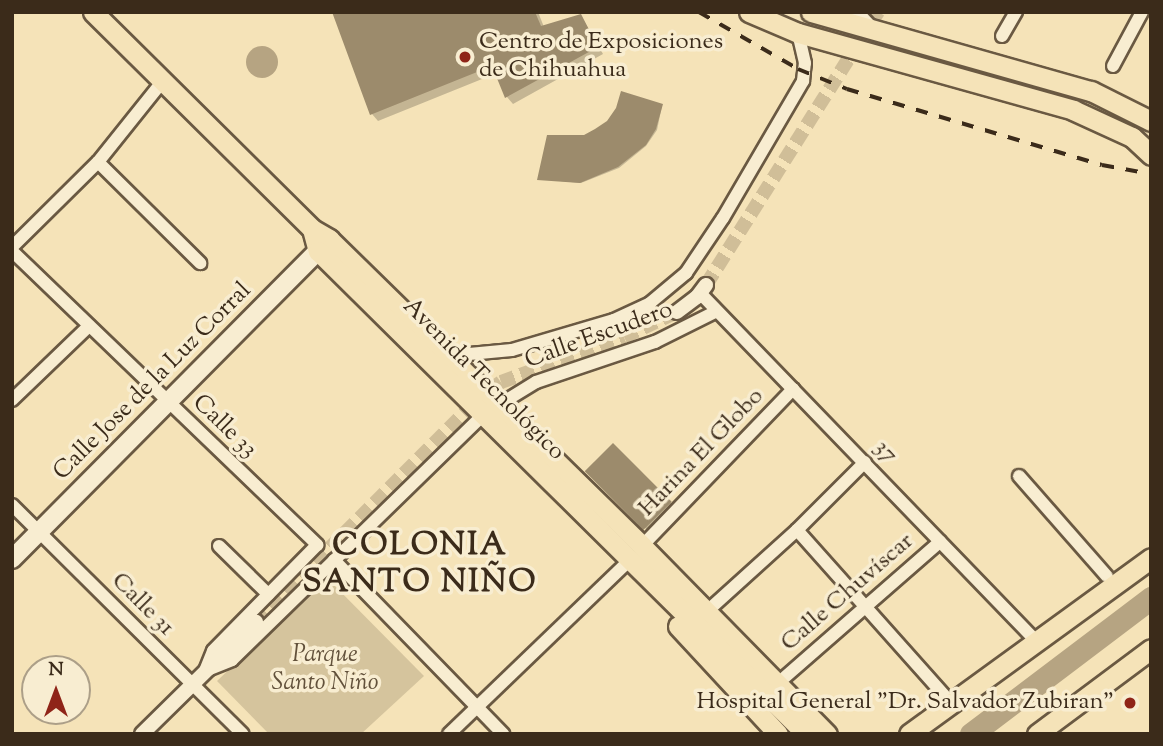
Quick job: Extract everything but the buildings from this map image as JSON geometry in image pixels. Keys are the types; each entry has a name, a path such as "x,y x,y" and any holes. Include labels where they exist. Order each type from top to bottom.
{"main road":[{"name":"Avenida Tecnológico","path":"93,12 312,229 324,245 490,411 640,557"},
{"path":"749,12 797,33 1073,110 1132,137 1151,156"},
{"path":"811,12 1091,91 1112,99 1151,121"},
{"name":"Avenida Tecnológico","path":"324,245 447,356 490,411"},
{"name":"Calle Jose de la Luz Corral","path":"12,559 324,245"},
{"path":"1061,624 1074,604 1151,543"},
{"path":"640,557 785,677 841,734"},
{"path":"640,557 675,566 702,611 806,734"},
{"path":"640,557 644,588 658,606 778,734"},
{"path":"909,734 1151,558"},
{"path":"702,611 827,734"},
{"path":"1037,734 1151,649"}],"street":[{"path":"856,12 874,31"},
{"path":"1002,36 1016,12"},
{"path":"1113,66 1142,12"},
{"path":"447,356 512,350 614,320 650,303 686,273 723,218 803,81 805,63 797,33"},
{"path":"12,249 98,162 163,81"},
{"path":"98,162 200,263"},
{"name":"Calle 33","path":"12,249 317,545 268,594"},
{"name":"Calle Escudero","path":"677,312 703,289"},
{"name":"37","path":"703,289 717,311 1037,642"},
{"name":"Calle Escudero","path":"205,671 232,660 490,411 536,382 655,342 717,311"},
{"path":"12,400 89,326"},
{"name":"Harina El Globo","path":"449,734 640,557 793,389"},
{"path":"702,611 797,530 865,462"},
{"path":"1019,476 1107,576"},
{"name":"Calle 31","path":"12,505 243,734"},
{"path":"797,530 950,702"},
{"name":"Calle Chuvíscar","path":"785,677 863,605 940,542"},
{"path":"205,671 213,652 268,594 219,546"},
{"path":"334,560 503,734"},
{"name":"Calle Escudero","path":"142,734 256,622"}],"green space":[{"name":"Parque Santo Niño","path":"326,577 424,676 361,734 269,734 217,681"}],"shaded area":[{"path":"262,46 274,50 278,62 274,74 262,78 250,74 246,62 250,50"}],"waterway":[{"path":"971,734 1151,598"}],"tunnel":[{"path":"706,285 878,12"},
{"path":"256,622 479,398 501,382 624,337 677,312"}],"railway":[{"path":"699,12 798,69 847,89 1102,165 1151,174"}],"place":[{"name":"Centro de Exposiciones de Chihuahua","path":"465,57"},
{"name":"Hospital General \"Dr. Salvador Zubiran\"","path":"1130,703"}],"district":[{"name":"COLONIA SANTO NIÑO","path":"420,566"}]}
